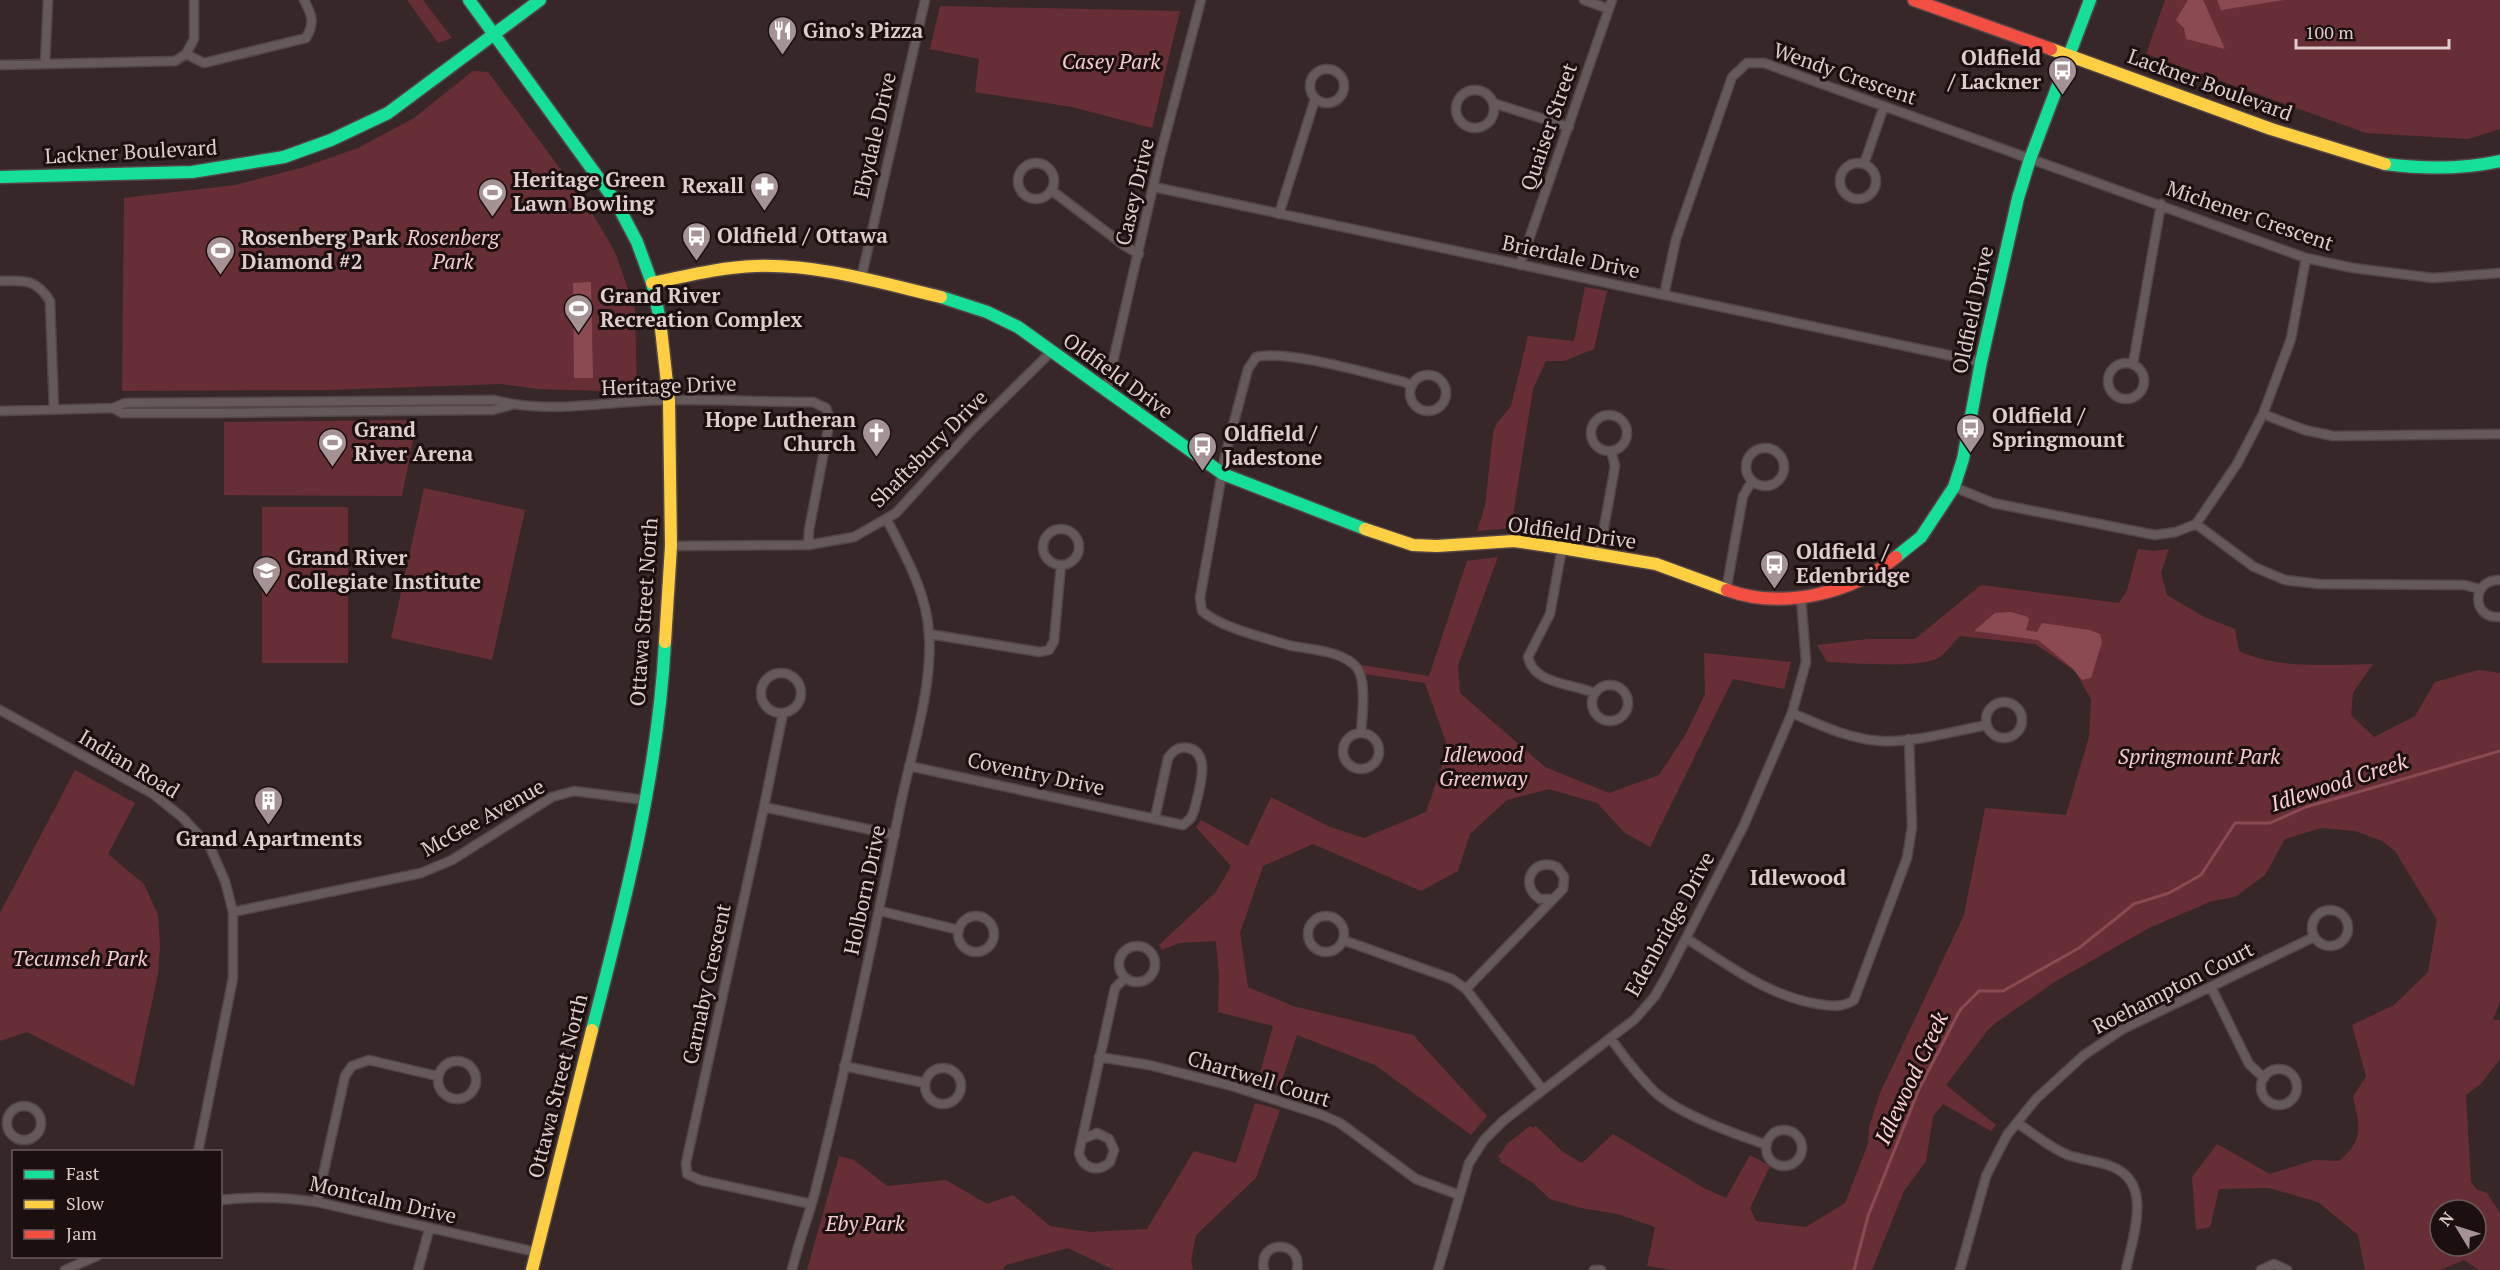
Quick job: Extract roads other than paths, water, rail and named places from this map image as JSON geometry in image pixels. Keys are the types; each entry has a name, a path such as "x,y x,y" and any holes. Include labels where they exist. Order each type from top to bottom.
{"main road":[{"name":"Ottawa Street North","path":"469,0 616,202 637,242 652,284 662,332 669,400 671,546 665,649 656,732 629,885 532,1270"},
{"name":"Lackner Boulevard","path":"0,177 192,172 284,158 331,140 387,113 540,0"},
{"name":"Lackner Boulevard","path":"1914,0 2271,129 2387,164 2428,168 2481,165 2500,161"},
{"name":"Oldfield Drive","path":"652,284 716,270 770,266 861,279 968,303 993,312 1052,351 1223,474 1392,540 1413,545 1437,546 1514,541 1656,564 1747,597 1801,597 1838,588 1883,568 1921,537 1954,487 1963,459 2018,198 2030,159 2090,0"}],"street":[{"path":"45,64 48,0"},
{"path":"0,65 175,61 186,54 194,39 194,0"},
{"path":"186,54 204,63 306,38 313,27 312,15 304,0"},
{"name":"Ebydale Drive","path":"861,279 925,0"},
{"name":"Casey Drive","path":"1106,392 1154,186 1201,0"},
{"path":"1584,0 1610,4"},
{"name":"Quaiser Street","path":"1520,265 1610,4"},
{"name":"Wendy Crescent","path":"1664,295 1676,239 1732,77 1747,63 1764,63 2030,159"},
{"path":"1279,214 1315,99 1310,88 1313,75 1328,68 1341,75 1345,87 1339,99 1326,104 1315,99"},
{"path":"1493,103 1493,116 1490,121 1479,128 1466,126 1458,117 1458,103 1467,93 1479,91 1487,94 1493,103 1569,127"},
{"path":"1864,164 1884,106"},
{"name":"Michener Crescent","path":"2030,159 2161,204 2306,258 2353,268 2433,278 2500,273"},
{"path":"1029,164 1042,164 1047,167 1053,178 1051,190 1041,198 1027,197 1019,188 1020,173 1029,164"},
{"path":"1851,164 1864,164 1871,169 1876,183 1871,193 1860,199 1854,199 1842,190 1840,176 1851,164"},
{"name":"Brierdale Drive","path":"1154,186 1982,362"},
{"path":"1051,190 1139,254"},
{"path":"2133,364 2161,204"},
{"path":"1954,487 1993,503 2155,535 2176,532 2196,524 2237,464 2263,414 2291,339 2306,258"},
{"path":"0,281 25,280 44,292 50,301 54,410"},
{"name":"Shaftsbury Drive","path":"671,546 808,545 854,537 886,520 904,504 970,432 1052,351"},
{"path":"1361,733 1362,680 1358,669 1344,658 1288,645 1213,620 1202,611 1200,598 1226,456 1248,369 1256,357 1268,354 1292,357 1404,381 1412,386"},
{"path":"2133,364 2142,372 2143,387 2134,398 2120,399 2109,389 2108,377 2115,366 2133,364"},
{"path":"1435,376 1444,385 1446,398 1437,409 1423,410 1413,403 1410,392 1412,386 1420,378 1435,376"},
{"name":"Heritage Drive","path":"113,408 122,413 216,414 495,400 512,405 594,406 669,400 813,402 826,408 830,420 808,545"},
{"name":"Heritage Drive","path":"0,411 113,408 125,403 341,406"},
{"path":"215,403 216,414"},
{"path":"2263,414 2305,430 2333,436 2500,434"},
{"path":"1605,415 1619,417 1627,430 1622,445 1611,451 1601,449 1593,442 1591,436 1592,425 1605,415"},
{"path":"1760,448 1779,453 1785,466 1778,482 1764,486 1752,481 1746,468 1751,455 1760,448"},
{"path":"1599,555 1615,466 1611,451"},
{"path":"1726,591 1743,496 1752,481"},
{"name":"Holborn Drive","path":"792,1270 811,1204 880,911 926,684 929,634 923,602 908,560 886,520"},
{"path":"2196,524 2254,567 2285,580 2319,584 2464,585 2480,589"},
{"path":"1059,530 1073,534 1079,547 1073,560 1061,565 1047,559 1043,548 1049,534 1059,530"},
{"path":"1562,548 1550,614 1528,657 1529,665 1534,673 1543,677 1594,693"},
{"path":"929,634 1040,652 1049,650 1054,641 1061,565"},
{"path":"2500,580 2486,582 2480,589 2478,601 2482,611 2493,618 2500,617"},
{"name":"Edenbridge Drive","path":"1438,1270 1469,1163 1484,1140 1503,1121 1611,1039 1643,1012 1655,996 1744,825 1792,713 1806,662 1801,597"},
{"path":"775,673 791,675 801,688 798,704 794,709 783,713 774,712 768,708 761,696 765,680 775,673"},
{"path":"1605,685 1621,687 1628,696 1627,711 1615,721 1600,718 1592,708 1594,693 1605,685"},
{"path":"1997,703 2012,703 2021,713 2021,726 2011,737 1995,735 1987,725 1988,713 1997,703"},
{"name":"Indian Road","path":"0,710 153,794 182,817 210,847 225,881 233,912 233,978 198,1150"},
{"path":"783,713 764,807 895,835"},
{"path":"1792,713 1856,738 1880,741 1909,739 1987,725"},
{"path":"1361,733 1374,738 1379,749 1376,761 1360,769 1348,764 1343,751 1349,737 1361,733"},
{"path":"1686,938 1778,994 1796,1000 1838,1006 1854,1000 1907,858 1912,827 1909,739"},
{"name":"Coventry Drive","path":"909,766 1183,825 1191,818 1194,811 1203,761 1199,753 1191,748 1182,747 1168,758 1155,818"},
{"name":"McGee Avenue","path":"233,912 421,873 452,860 552,797 574,790 645,800"},
{"name":"Carnaby Crescent","path":"764,807 686,1163 687,1174 700,1180 811,1204"},
{"path":"1466,988 1563,889 1564,877 1557,867 1551,864 1537,866 1530,873 1528,884 1530,890 1540,899 1553,899"},
{"path":"2335,910 2346,918 2348,932 2341,944 2323,945 2314,937 2312,926 2320,913 2335,910"},
{"path":"880,911 959,930"},
{"path":"978,916 992,925 993,939 985,949 970,951 960,942 959,930 964,921 978,916"},
{"path":"1332,916 1342,924 1343,940 1335,950 1329,952 1318,950 1310,943 1308,930 1317,917 1332,916"},
{"name":"Roehampton Court","path":"1959,1270 1986,1176 2007,1135 2036,1099 2084,1055 2123,1029 2314,937"},
{"path":"1343,940 1452,979 1466,988 1543,1090"},
{"path":"1134,946 1148,949 1155,958 1156,967 1151,976 1140,982 1125,978 1119,968 1123,952 1134,946"},
{"path":"1083,1139 1097,1133 1109,1139 1114,1150 1110,1162 1100,1168 1089,1167 1084,1164 1079,1153 1115,988 1125,978"},
{"path":"2211,987 2249,1064 2264,1078"},
{"path":"1611,1039 1637,1073 1665,1100 1680,1110 1767,1144"},
{"name":"Chartwell Court","path":"1099,1057 1149,1065 1222,1084 1323,1115 1340,1123 1416,1179 1459,1195"},
{"path":"317,1202 345,1076 352,1066 369,1060 438,1076"},
{"path":"460,1061 474,1072 474,1088 468,1096 460,1099 449,1098 439,1088 438,1076 445,1065 460,1061"},
{"path":"844,1066 925,1083"},
{"path":"943,1068 959,1078 960,1091 953,1101 940,1104 929,1098 925,1083 932,1072 943,1068"},
{"path":"2274,1070 2287,1071 2296,1082 2295,1095 2285,1104 2271,1104 2263,1096 2261,1090 2264,1078 2274,1070"},
{"path":"17,1107 29,1107 39,1115 41,1121 39,1131 30,1139 19,1140 4,1130 9,1114 17,1107"},
{"path":"2017,1123 2066,1154 2113,1167 2125,1174 2134,1184 2138,1197 2138,1212 2126,1270"},
{"path":"1786,1130 1798,1136 1802,1149 1796,1161 1782,1166 1769,1157 1767,1144 1773,1133 1786,1130"},
{"name":"Montcalm Drive","path":"222,1200 255,1196 285,1197 317,1202 429,1230 536,1252"},
{"path":"417,1270 429,1230"},
{"path":"1264,1270 1263,1262 1269,1250 1284,1247 1296,1255 1297,1270"},
{"path":"65,1270 95,1258"},
{"path":"2261,1270 2274,1264 2287,1270"},
{"path":"1594,1270 1601,1270"}],"waterway":[{"name":"Idlewood Creek","path":"1854,1270 1868,1216 1919,1089 1960,1010 1979,991 2003,991 2079,948 2134,904 2169,893 2201,875 2235,823 2270,823 2306,807 2500,751"}],"place":[{"name":"Gino's Pizza","path":"782,56"},
{"name":"Oldfield / Lackner","path":"2062,96"},
{"name":"Rexall","path":"765,212"},
{"name":"Heritage Green Lawn Bowling","path":"492,218"},
{"name":"Oldfield / Ottawa","path":"696,262"},
{"name":"Rosenberg Park Diamond #2","path":"220,276"},
{"name":"Grand River Recreation Complex","path":"579,334"},
{"name":"Oldfield / Springmount","path":"1971,454"},
{"name":"Hope Lutheran Church","path":"877,458"},
{"name":"Grand River Arena","path":"333,468"},
{"name":"Oldfield / Jadestone","path":"1203,472"},
{"name":"Oldfield / Edenbridge","path":"1775,590"},
{"name":"Grand River Collegiate Institute","path":"266,596"},
{"name":"Grand Apartments","path":"269,826"}],"district":[{"name":"Idlewood","path":"1798,877"}],"park label":[{"name":"Casey Park","path":"1111,62"},
{"name":"Rosenberg Park","path":"453,250"},
{"name":"Springmount Park","path":"2199,757"},
{"name":"Idlewood Greenway","path":"1483,767"},
{"name":"Tecumseh Park","path":"80,959"},
{"name":"Eby Park","path":"865,1224"}]}
